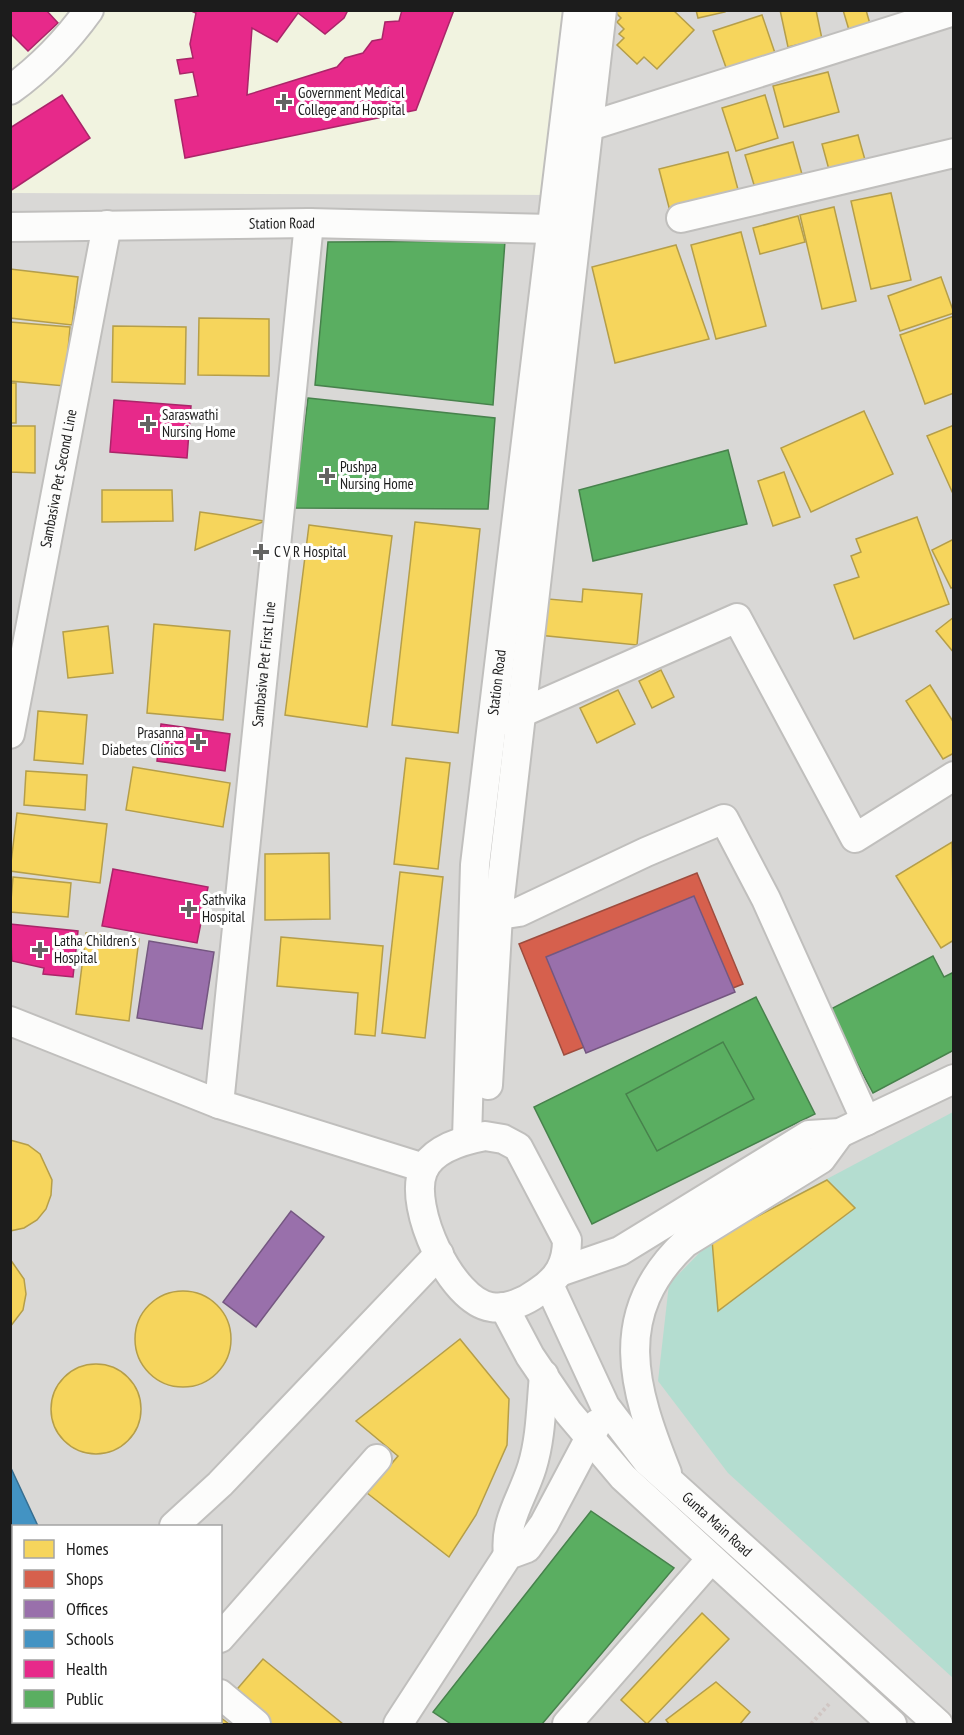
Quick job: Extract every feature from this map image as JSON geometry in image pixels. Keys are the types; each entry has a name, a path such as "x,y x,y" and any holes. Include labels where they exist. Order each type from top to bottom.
{"street":[{"path":"10,90 36,72 64,44 89,10"},
{"name":"Station Road","path":"476,1138 486,908 476,866 552,229 575,131 578,10"},
{"path":"602,10 575,131 520,713 486,908 519,912 646,852 724,819 766,899 866,1121"},
{"path":"575,131 912,17 954,11"},
{"path":"681,218 954,153"},
{"name":"Station Road","path":"10,227 309,223 552,229"},
{"name":"Sambasiva Pet First Line","path":"219,1104 309,223"},
{"name":"Sambasiva Pet Second Line","path":"10,734 107,225"},
{"path":"492,725 737,618 855,838 954,776"},
{"path":"10,1021 219,1104 424,1168"},
{"path":"555,1278 567,1253 567,1240 528,1161 518,1147 503,1138 476,1138 443,1150 424,1168 419,1185 420,1204 439,1254 462,1290 477,1302 491,1307 504,1307 528,1299 555,1278 620,1251 809,1135 840,1133 954,1080"},
{"path":"671,1482 654,1440 636,1370 635,1338 641,1307 652,1281 668,1260 685,1244 821,1159 840,1133"},
{"path":"176,1525 220,1484 439,1254"},
{"name":"Gunta Main Road","path":"555,1278 605,1406 647,1461 938,1725"},
{"name":"Gunta Main Road","path":"504,1307 568,1412 623,1477 892,1725"},
{"path":"508,1555 506,1534 533,1466 544,1376"},
{"path":"398,1725 508,1555 527,1548 533,1540 560,1497 591,1439 605,1406"},
{"path":"222,1636 377,1459"},
{"path":"567,1725 711,1559"},
{"path":"222,1697 256,1725"}],"shaded area":[{"path":"11,11 953,11 953,1724 11,1724"},
{"name":"Government Medical College and Hospital","path":"11,11 564,11 552,195 11,193"},
{"path":"953,1112 953,1678 728,1473 658,1381 669,1284 712,1240"}],"building: Homes":[{"path":"613,10 673,10 694,30 657,69 644,57 637,64 617,45 624,38 619,34 624,29 617,22 621,18"},
{"path":"696,10 725,10 725,12 698,18"},
{"path":"780,10 816,10 822,39 788,47"},
{"path":"843,10 866,10 870,24 849,30"},
{"path":"762,15 776,56 728,73 713,31"},
{"path":"828,72 839,112 784,127 773,86"},
{"path":"765,95 778,138 736,151 722,108"},
{"path":"858,135 867,167 831,177 822,144"},
{"path":"793,142 805,185 758,198 745,155"},
{"path":"728,152 740,197 671,215 659,169"},
{"path":"891,193 911,280 871,289 851,201"},
{"path":"834,207 856,301 822,309 800,215"},
{"path":"798,216 805,242 760,254 753,228"},
{"path":"741,232 766,326 716,339 691,245"},
{"path":"676,245 709,339 615,363 592,267"},
{"path":"10,269 78,277 72,325 10,318"},
{"path":"941,277 954,313 900,331 888,296"},
{"path":"954,316 954,393 925,404 900,335"},
{"path":"199,318 269,319 269,376 198,375"},
{"path":"10,322 70,327 65,386 10,381"},
{"path":"113,326 186,327 185,384 112,382"},
{"path":"10,383 16,383 16,423 10,423"},
{"path":"864,411 893,474 811,512 781,448"},
{"path":"954,425 954,496 927,436"},
{"path":"10,426 35,426 35,473 10,472"},
{"path":"784,472 800,517 773,526 758,481"},
{"path":"102,490 172,490 173,521 102,522"},
{"path":"200,512 265,521 195,550"},
{"path":"917,517 949,604 854,639 834,585 859,577 851,556 861,552 856,539"},
{"path":"415,522 480,529 458,733 392,725"},
{"path":"309,525 392,536 367,727 285,715"},
{"path":"954,539 954,587 951,588 932,550"},
{"path":"583,589 642,594 637,645 538,635 537,598 582,602"},
{"path":"954,617 954,653 936,631"},
{"path":"154,624 230,631 223,720 147,713"},
{"path":"108,626 113,673 68,678 63,632"},
{"path":"661,670 674,697 652,708 639,681"},
{"path":"930,685 954,723 954,753 943,759 906,701"},
{"path":"618,690 635,724 597,743 580,708"},
{"path":"38,711 87,715 83,764 34,760"},
{"path":"406,758 450,763 438,869 394,864"},
{"path":"133,767 230,783 223,827 126,810"},
{"path":"26,771 87,775 85,810 24,805"},
{"path":"17,813 107,824 100,883 10,871"},
{"path":"952,842 954,940 941,948 896,876"},
{"path":"329,853 330,919 265,920 265,854"},
{"path":"400,872 443,877 425,1038 382,1033"},
{"path":"13,877 71,883 68,917 10,912"},
{"path":"86,933 139,939 129,1021 76,1014"},
{"path":"281,937 383,946 375,1036 355,1034 358,993 277,986"},
{"path":"10,1140 28,1145 40,1154 52,1180 51,1195 46,1209 37,1220 24,1228 10,1231"},
{"path":"827,1180 855,1208 718,1311 712,1240"},
{"path":"10,1259 24,1279 26,1294 23,1310 10,1327"},
{"path":"183,1291 201,1295 217,1305 227,1321 231,1339 227,1357 217,1373 201,1383 183,1387 165,1383 149,1373 139,1357 135,1339 139,1321 149,1305 165,1295"},
{"path":"460,1339 509,1399 507,1445 476,1515 449,1557 367,1493 398,1456 356,1421"},
{"path":"96,1364 113,1367 128,1377 138,1392 141,1409 138,1426 128,1441 113,1451 96,1454 79,1451 64,1441 54,1426 51,1409 54,1392 64,1377 79,1367"},
{"path":"702,1613 729,1639 647,1724 621,1700"},
{"path":"263,1659 343,1724 269,1724 233,1694"},
{"path":"716,1682 750,1712 740,1724 669,1724 666,1720"},
{"path":"12,1709 12,1723 104,1723 10,1724 10,1710"},
{"path":"222,1719 229,1724 155,1724 222,1723"}],"building: Shops":[{"path":"697,873 743,984 564,1055 519,944"}],"building: Offices":[{"path":"694,896 735,992 586,1053 546,957"},
{"path":"149,941 214,952 202,1029 137,1018"},
{"path":"291,1211 324,1237 256,1327 223,1302"}],"building: Schools":[{"path":"10,1466 38,1525 12,1525 12,1566 10,1562"},
{"path":"12,1574 12,1630 10,1631 10,1575"}],"building: Health":[{"path":"10,10 46,10 58,23 28,51 10,33"},
{"path":"189,10 348,10 344,18 325,34 298,13 277,42 252,28 247,95 337,67 345,58 363,53 372,41 382,39 385,22 399,21 402,10 454,10 416,110 185,158 175,100 198,96 193,72 180,74 177,60 193,58 190,44 196,13"},
{"path":"62,95 90,138 10,191 10,128"},
{"path":"114,400 191,406 187,458 110,452"},
{"path":"161,724 230,734 225,771 157,761"},
{"path":"113,869 208,887 197,943 102,926"},
{"path":"10,924 78,931 73,977 43,974 44,968 12,961"}],"building: Public":[{"path":"505,241 493,405 315,385 328,242"},
{"path":"308,398 495,418 488,509 294,508"},
{"path":"728,450 747,524 593,561 579,490"},
{"path":"933,956 944,977 954,972 954,1050 873,1093 829,1010"},
{"path":"756,997 815,1114 592,1224 534,1107"},
{"path":"723,1042 754,1099 657,1151 626,1094"},
{"path":"591,1511 674,1568 542,1724 451,1724 433,1712"}],"place":[{"name":"Government Medical College and Hospital","path":"284,102"},
{"name":"Saraswathi Nursing Home","path":"148,424"},
{"name":"Pushpa Nursing Home","path":"327,476"},
{"name":"C V R Hospital","path":"261,552"},
{"name":"Prasanna Diabetes Clinics","path":"198,742"},
{"name":"Sathvika Hospital","path":"189,909"},
{"name":"Latha Children's Hospital","path":"40,950"}]}
